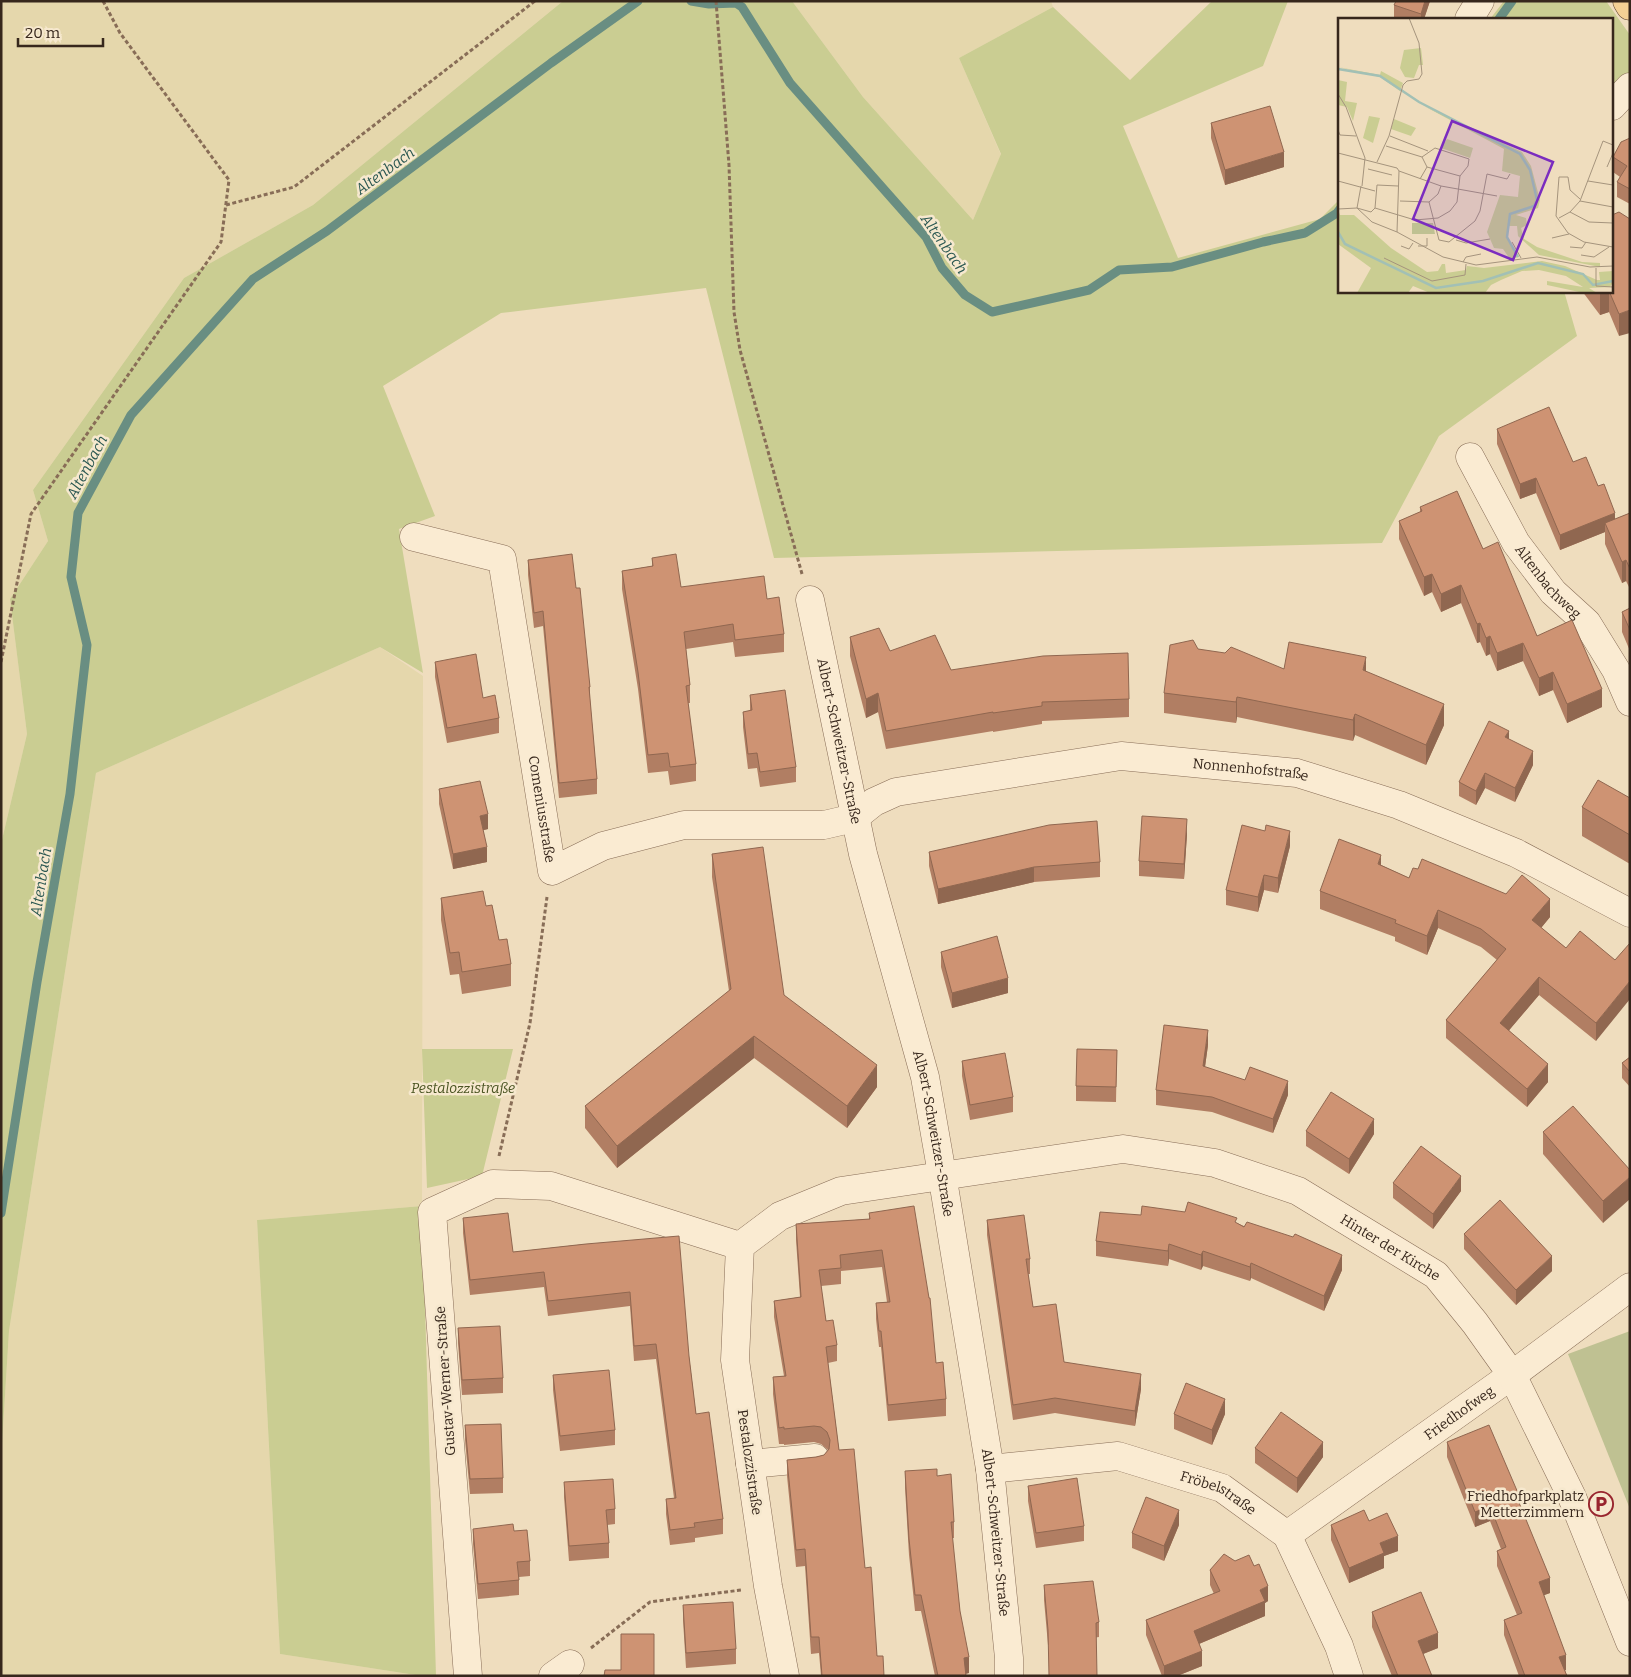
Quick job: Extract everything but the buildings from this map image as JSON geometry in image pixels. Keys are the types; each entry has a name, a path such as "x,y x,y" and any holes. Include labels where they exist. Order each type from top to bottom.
{"main road":[{"path":"1627,1 1630,6"}],"street":[{"path":"1470,18 1480,1"},
{"path":"1614,104 1630,86"},
{"name":"Altenbachweg","path":"1470,457 1516,543 1553,592 1588,623 1616,670 1630,702"},
{"name":"Comeniusstraße","path":"414,537 502,559 552,871 603,846 684,824 824,825 854,818"},
{"name":"Albert-Schweitzer-Straße","path":"810,600 854,818 925,1077 990,1469 1009,1658 1009,1676"},
{"name":"Nonnenhofstraße","path":"854,818 874,802 896,792 1121,756 1297,773 1399,805 1516,853 1630,913"},
{"name":"Hinter der Kirche","path":"942,1174 1124,1149 1215,1163 1298,1191 1436,1275 1475,1323 1512,1375 1572,1498 1630,1642"},
{"path":"740,1246 780,1216 841,1191 942,1174"},
{"name":"Gustav-Werner-Straße","path":"468,1676 432,1212 494,1184 552,1186 740,1246"},
{"name":"Pestalozzistraße","path":"740,1246 736,1360 768,1586 785,1676"},
{"name":"Friedhofweg","path":"1287,1535 1512,1375 1630,1287"},
{"name":"Fröbelstraße","path":"990,1469 1118,1456 1222,1488 1287,1535 1339,1646 1348,1676"},
{"path":"750,1464 815,1458"}],"path":[{"path":"1,662 31,514 221,242 229,180 120,33 103,1"},
{"path":"226,205 294,187 535,1"},
{"path":"716,1 729,165 734,312 740,350 810,600"},
{"path":"494,1184 530,1023 544,915 552,871"},
{"path":"562,1670 650,1602 768,1586"}],"shaded area":[{"path":"1,1 563,1 313,205 184,278 33,490 48,541 10,599 27,734 1,844"},
{"path":"792,1 1051,1 1053,7 959,58 1001,155 973,220 863,97"},
{"path":"380,647 423,676 422,1206 257,1220 280,1654 422,1676 1,1676 1,1460 9,1331 96,773"}],"green space":[{"path":"563,1 792,1 863,97 973,220 1001,154 959,58 1053,7 1130,80 1212,1 1288,1 1263,66 1123,126 1178,258 1320,219 1338,201 1338,292 1564,292 1577,336 1439,436 1382,543 774,558 706,288 501,313 383,386 435,516 399,529 423,673 380,647 96,773 9,1331 1,1460 1,844 27,734 10,599 48,541 33,490 184,278 313,205"},
{"path":"1504,1 1606,1 1630,35 1630,73 1614,93 1614,18 1491,18"},
{"name":"Pestalozzistraße","path":"422,1049 513,1049 482,1176 427,1188"},
{"path":"422,1206 436,1676 422,1676 280,1654 257,1220"},
{"path":"1630,1331 1630,1509 1568,1354"}],"waterway":[{"name":"Altenbach","path":"1,1213 37,982 70,794 87,645 71,577 78,513 131,415 253,279 327,231 551,63 638,1"},
{"name":"Altenbach","path":"691,1 709,4 736,3 742,7 790,83 926,237 942,268 965,295 992,312 1089,290 1119,270 1172,267 1263,242 1305,233 1338,212"},
{"name":"Altenbach","path":"1500,18 1512,1"}],"place":[{"name":"Friedhofparkplatz Metterzimmern","path":"1601,1504"}]}
